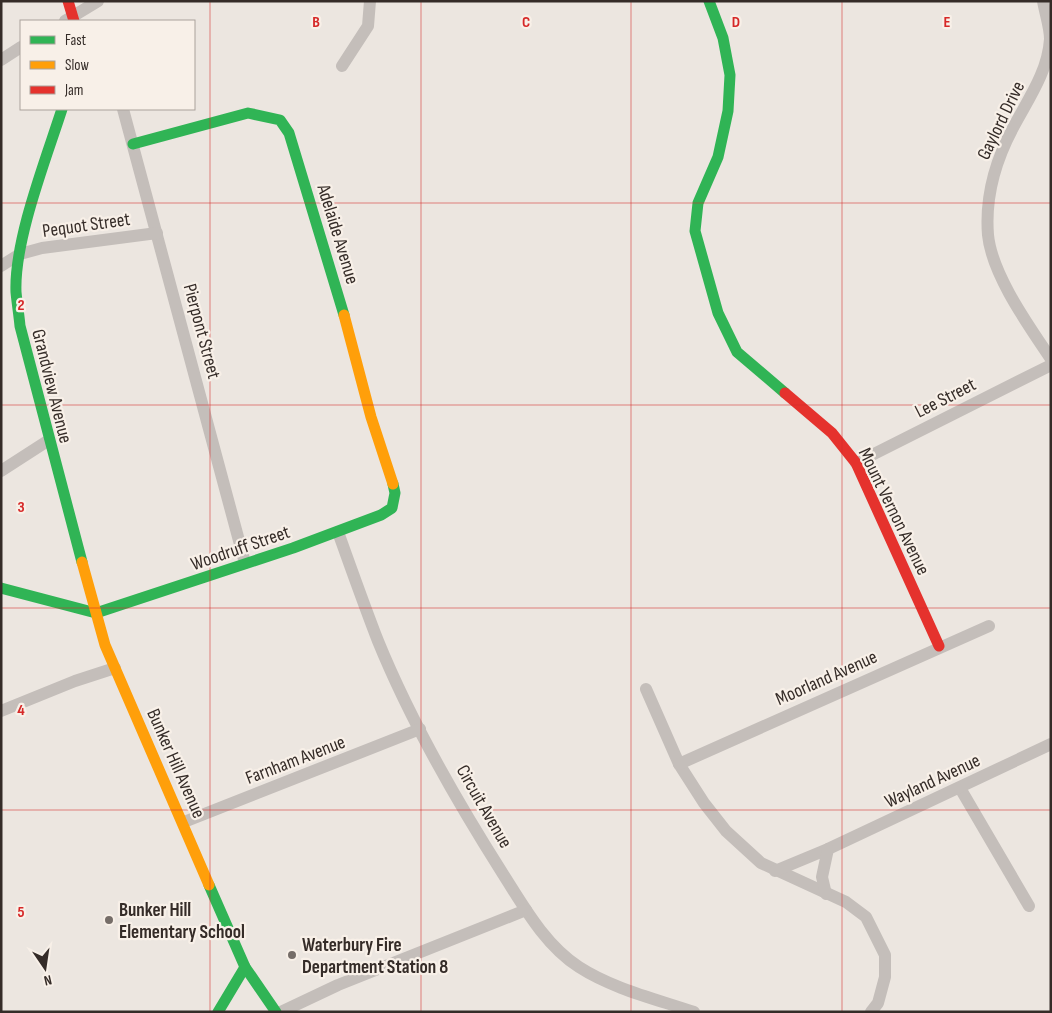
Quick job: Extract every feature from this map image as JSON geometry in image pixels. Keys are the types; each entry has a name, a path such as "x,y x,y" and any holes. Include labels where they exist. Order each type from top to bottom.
{"street":[{"path":"68,1 71,20 98,1"},
{"path":"342,66 368,26 370,1"},
{"name":"Mount Vernon Avenue","path":"709,1 723,38 730,75 728,111 718,157 698,203 695,231 704,269 718,313 737,352 832,433 856,463 879,510 939,646"},
{"name":"Gaylord Drive","path":"1043,1 1050,37 1047,58 1038,86 1013,127 999,158 988,198 988,236 1003,280 1051,360"},
{"path":"1,60 20,48"},
{"name":"Grandview Avenue","path":"62,110 32,203 20,254 16,290 20,326 48,440 96,613"},
{"name":"Pierpont Street","path":"124,110 245,563"},
{"name":"Adelaide Avenue","path":"133,144 248,113 280,120 289,133 334,276 371,417 392,477 394,493 392,508"},
{"name":"Pequot Street","path":"1,266 20,254 42,248 157,232"},
{"name":"Lee Street","path":"856,463 1051,366"},
{"path":"1,471 48,440"},
{"name":"Woodruff Street","path":"96,613 338,532 381,515 392,508"},
{"name":"Circuit Avenue","path":"338,532 379,642 420,730 472,826 526,910 552,944 578,966 601,979 694,1012"},
{"path":"1,588 96,613"},
{"name":"Bunker Hill Avenue","path":"96,613 105,645 184,822 245,967 276,1012"},
{"name":"Moorland Avenue","path":"679,764 939,646 989,626"},
{"path":"1,711 75,681 115,668"},
{"path":"646,689 679,764 726,830 761,863 846,902 866,916 885,955 885,976 878,1003 871,1012"},
{"name":"Farnham Avenue","path":"184,822 420,730"},
{"name":"Wayland Avenue","path":"775,871 828,849 1051,744"},
{"path":"960,788 1029,906"},
{"path":"826,894 822,877 828,849"},
{"path":"281,1012 347,981 526,910"},
{"path":"218,1012 245,967"}],"traffic: fast":[{"path":"709,1 723,38 730,75 728,111 718,157 698,203 695,231 718,313 737,352 785,393"},
{"path":"62,110 25,224 20,248 16,292 20,326 82,562"},
{"path":"133,144 248,113 280,120 289,133 344,315"},
{"path":"1,588 96,613 293,548 381,515 392,508 395,493 393,484"},
{"path":"209,885 245,967 276,1012"},
{"path":"218,1012 245,967"}],"traffic: slow":[{"path":"344,315 371,417 393,484"},
{"path":"82,562 105,645 209,885"}],"traffic: jam":[{"path":"68,1 74,20"},
{"path":"785,393 832,433 856,463 939,646"}],"place":[{"name":"Bunker Hill Elementary School","path":"109,920"},
{"name":"Waterbury Fire Department Station 8","path":"292,955"}]}
